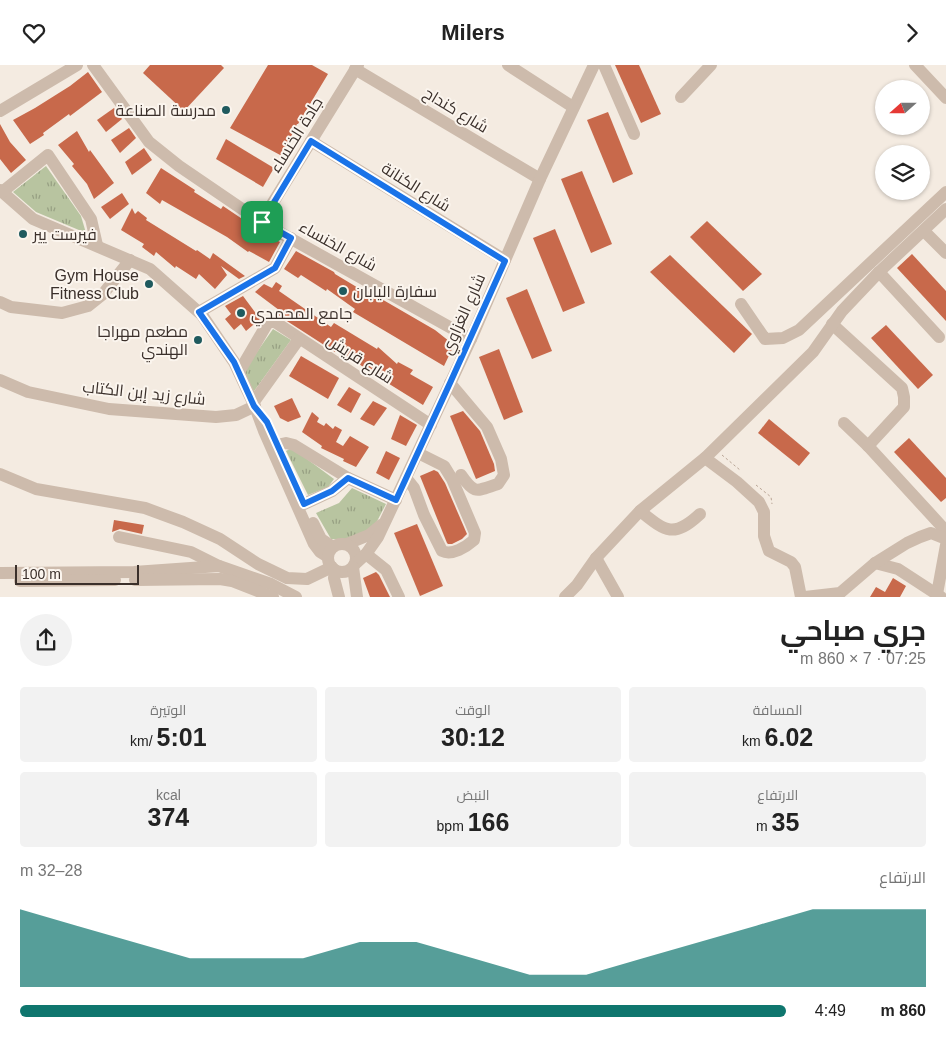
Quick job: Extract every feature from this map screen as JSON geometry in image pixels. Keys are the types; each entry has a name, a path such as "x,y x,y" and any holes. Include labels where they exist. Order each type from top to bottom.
{"street":[{"path":"0,111 77,65"},
{"name":"شارع الخنساء","path":"93,65 149,142 179,166 262,222 471,339"},
{"path":"508,65 573,107"},
{"name":"شارع الغزاوي","path":"354,565 366,554 378,537 396,500 471,339 540,179 594,65"},
{"path":"604,65 634,133"},
{"path":"681,97 712,65"},
{"path":"915,65 946,98"},
{"name":"جادة الخنساء","path":"262,222 356,67"},
{"name":"شارع كنداح","path":"356,67 540,179"},
{"name":"شارع الكنانة","path":"311,141 505,261"},
{"path":"97,245 91,219 48,155 1,191 33,219 150,269 199,312 234,362 255,405 267,422 318,535 325,543 332,560 339,597"},
{"path":"740,304 765,339 783,338 799,330 946,192"},
{"path":"564,597 577,585 596,558 640,511 705,458 813,352 832,324 879,271 946,209"},
{"path":"924,231 946,253"},
{"path":"199,312 275,268 291,238"},
{"path":"0,302 11,307 62,313 88,306 103,294 130,259"},
{"path":"879,271 939,337"},
{"name":"شارع قريش","path":"239,372 267,324 275,322 431,425"},
{"path":"832,324 902,388 904,407 868,446"},
{"path":"299,339 255,405 260,424 314,544 320,552 332,560 343,572 354,565"},
{"name":"شارع زيد إبن الكتاب","path":"0,380 28,392 109,409 222,417 236,415 255,405"},
{"path":"450,383 487,427 501,459 504,475 498,484 479,490 473,490 469,487 461,475"},
{"path":"844,423 868,446 946,531"},
{"path":"277,445 286,443 294,445 348,478 396,500"},
{"path":"406,477 414,488 424,515 442,551 453,553 474,540 475,533 452,479 444,466 418,453"},
{"path":"705,458 737,482 759,502 764,512 764,536 769,551 791,562 795,567 801,597"},
{"path":"0,474 36,489 144,508 183,522 220,539 258,565 287,578 307,579 332,560 340,544 347,545 355,552 354,565 357,597"},
{"path":"304,504 332,491 348,478"},
{"path":"640,511 664,529 675,530 691,523 700,514"},
{"name":"شارع الغزاوي","path":"347,545 370,535 385,521"},
{"path":"805,597 838,595 875,563 906,543 931,533 946,539"},
{"path":"119,537 191,552 221,571 232,581 273,597"},
{"path":"875,563 898,569 939,595 946,545"},
{"path":"366,554 386,570 399,597"},
{"path":"596,558 618,597"},
{"path":"0,581 221,571"},
{"path":"0,573 221,571 270,584 296,597"}],"green space":[{"path":"46,166 81,216 86,233 36,212 13,192"},
{"path":"273,329 291,340 252,394 243,372"},
{"path":"292,448 334,479 328,487 308,495 286,451"},
{"path":"352,488 386,504 374,527 352,540 331,539 316,513 339,503"}],"building":[{"path":"150,65 221,65 224,68 184,111 143,73"},
{"path":"268,65 312,65 328,74 297,124 282,156 230,128"},
{"path":"615,65 639,65 661,114 641,123"},
{"path":"88,72 102,92 30,144 13,120 70,86"},
{"path":"114,108 122,119 106,132 97,120"},
{"path":"608,112 633,174 613,183 587,120"},
{"path":"0,124 10,142 26,160 11,173 0,159"},
{"path":"129,128 136,138 120,153 111,140"},
{"path":"77,131 89,152 90,150 114,183 94,199 87,184 72,166 74,164 58,145"},
{"path":"226,139 274,168 263,187 216,159"},
{"path":"144,148 152,160 132,175 125,162"},
{"path":"161,168 221,209 223,206 280,242 269,262 248,252 227,237 162,200 160,204 146,193"},
{"path":"582,171 612,244 591,253 561,179"},
{"path":"122,193 129,204 110,219 101,207"},
{"path":"132,208 135,214 138,211 147,218 146,220 196,251 210,259 213,253 245,276 239,279 221,266 227,275 215,289 199,274 196,279 176,266 175,268 156,252 154,256 142,247 144,244 121,230"},
{"path":"707,221 762,274 743,291 690,237"},
{"path":"555,229 585,303 563,312 533,238"},
{"path":"296,251 365,292 366,290 435,330 454,345 444,366 353,312 355,309 327,289 326,291 301,275 298,278 284,269"},
{"path":"912,254 946,291 946,321 897,268"},
{"path":"670,255 752,334 734,353 650,272"},
{"path":"276,282 282,286 279,291 331,327 334,323 377,349 378,347 397,364 398,362 413,370 410,374 433,387 423,405 276,314 279,310 255,292 264,284 272,288"},
{"path":"527,289 552,351 532,359 506,298"},
{"path":"243,296 260,319 246,331 241,324 234,330 225,319 231,314 225,306"},
{"path":"886,325 933,375 918,389 871,338"},
{"path":"499,349 523,412 504,420 479,357"},
{"path":"301,356 339,378 328,399 289,376"},
{"path":"349,387 361,394 351,413 337,405"},
{"path":"292,398 301,417 288,422 280,418 274,406"},
{"path":"373,401 387,408 374,426 360,419"},
{"path":"463,411 480,431 494,464 495,471 476,479 450,416"},
{"path":"312,412 319,418 317,422 324,426 326,423 333,429 335,426 342,430 336,442 343,446 350,436 369,447 356,467 321,448 322,446 302,432"},
{"path":"400,415 417,425 406,446 391,439"},
{"path":"769,419 810,453 799,466 758,433"},
{"path":"909,438 946,478 946,498 941,502 894,452"},
{"path":"386,451 400,458 389,480 376,473"},
{"path":"434,470 438,472 445,483 467,534 452,544 447,543 420,476"},
{"path":"114,520 144,525 142,534 120,529 112,532"},
{"path":"417,524 443,586 420,596 394,533"},
{"path":"376,572 390,597 370,597 363,578"},
{"path":"893,578 906,586 900,597 870,597 876,587 885,592"}],"place":[{"name":"مدرسة الصناعة","path":"226,110"},
{"name":"فيرست يير","path":"23,234"},
{"name":"Gym House Fitness Club","path":"149,284"},
{"name":"سفارة اليابان","path":"343,291"},
{"name":"جامع المحمدي","path":"241,313"},
{"name":"مطعم مهراجا الهندي","path":"198,340"}],"route":[{"path":"311,141 505,261 396,500 348,478 332,491 304,504 267,422 254,406 234,362 199,312 275,268 291,238 262,222 311,141"}]}
